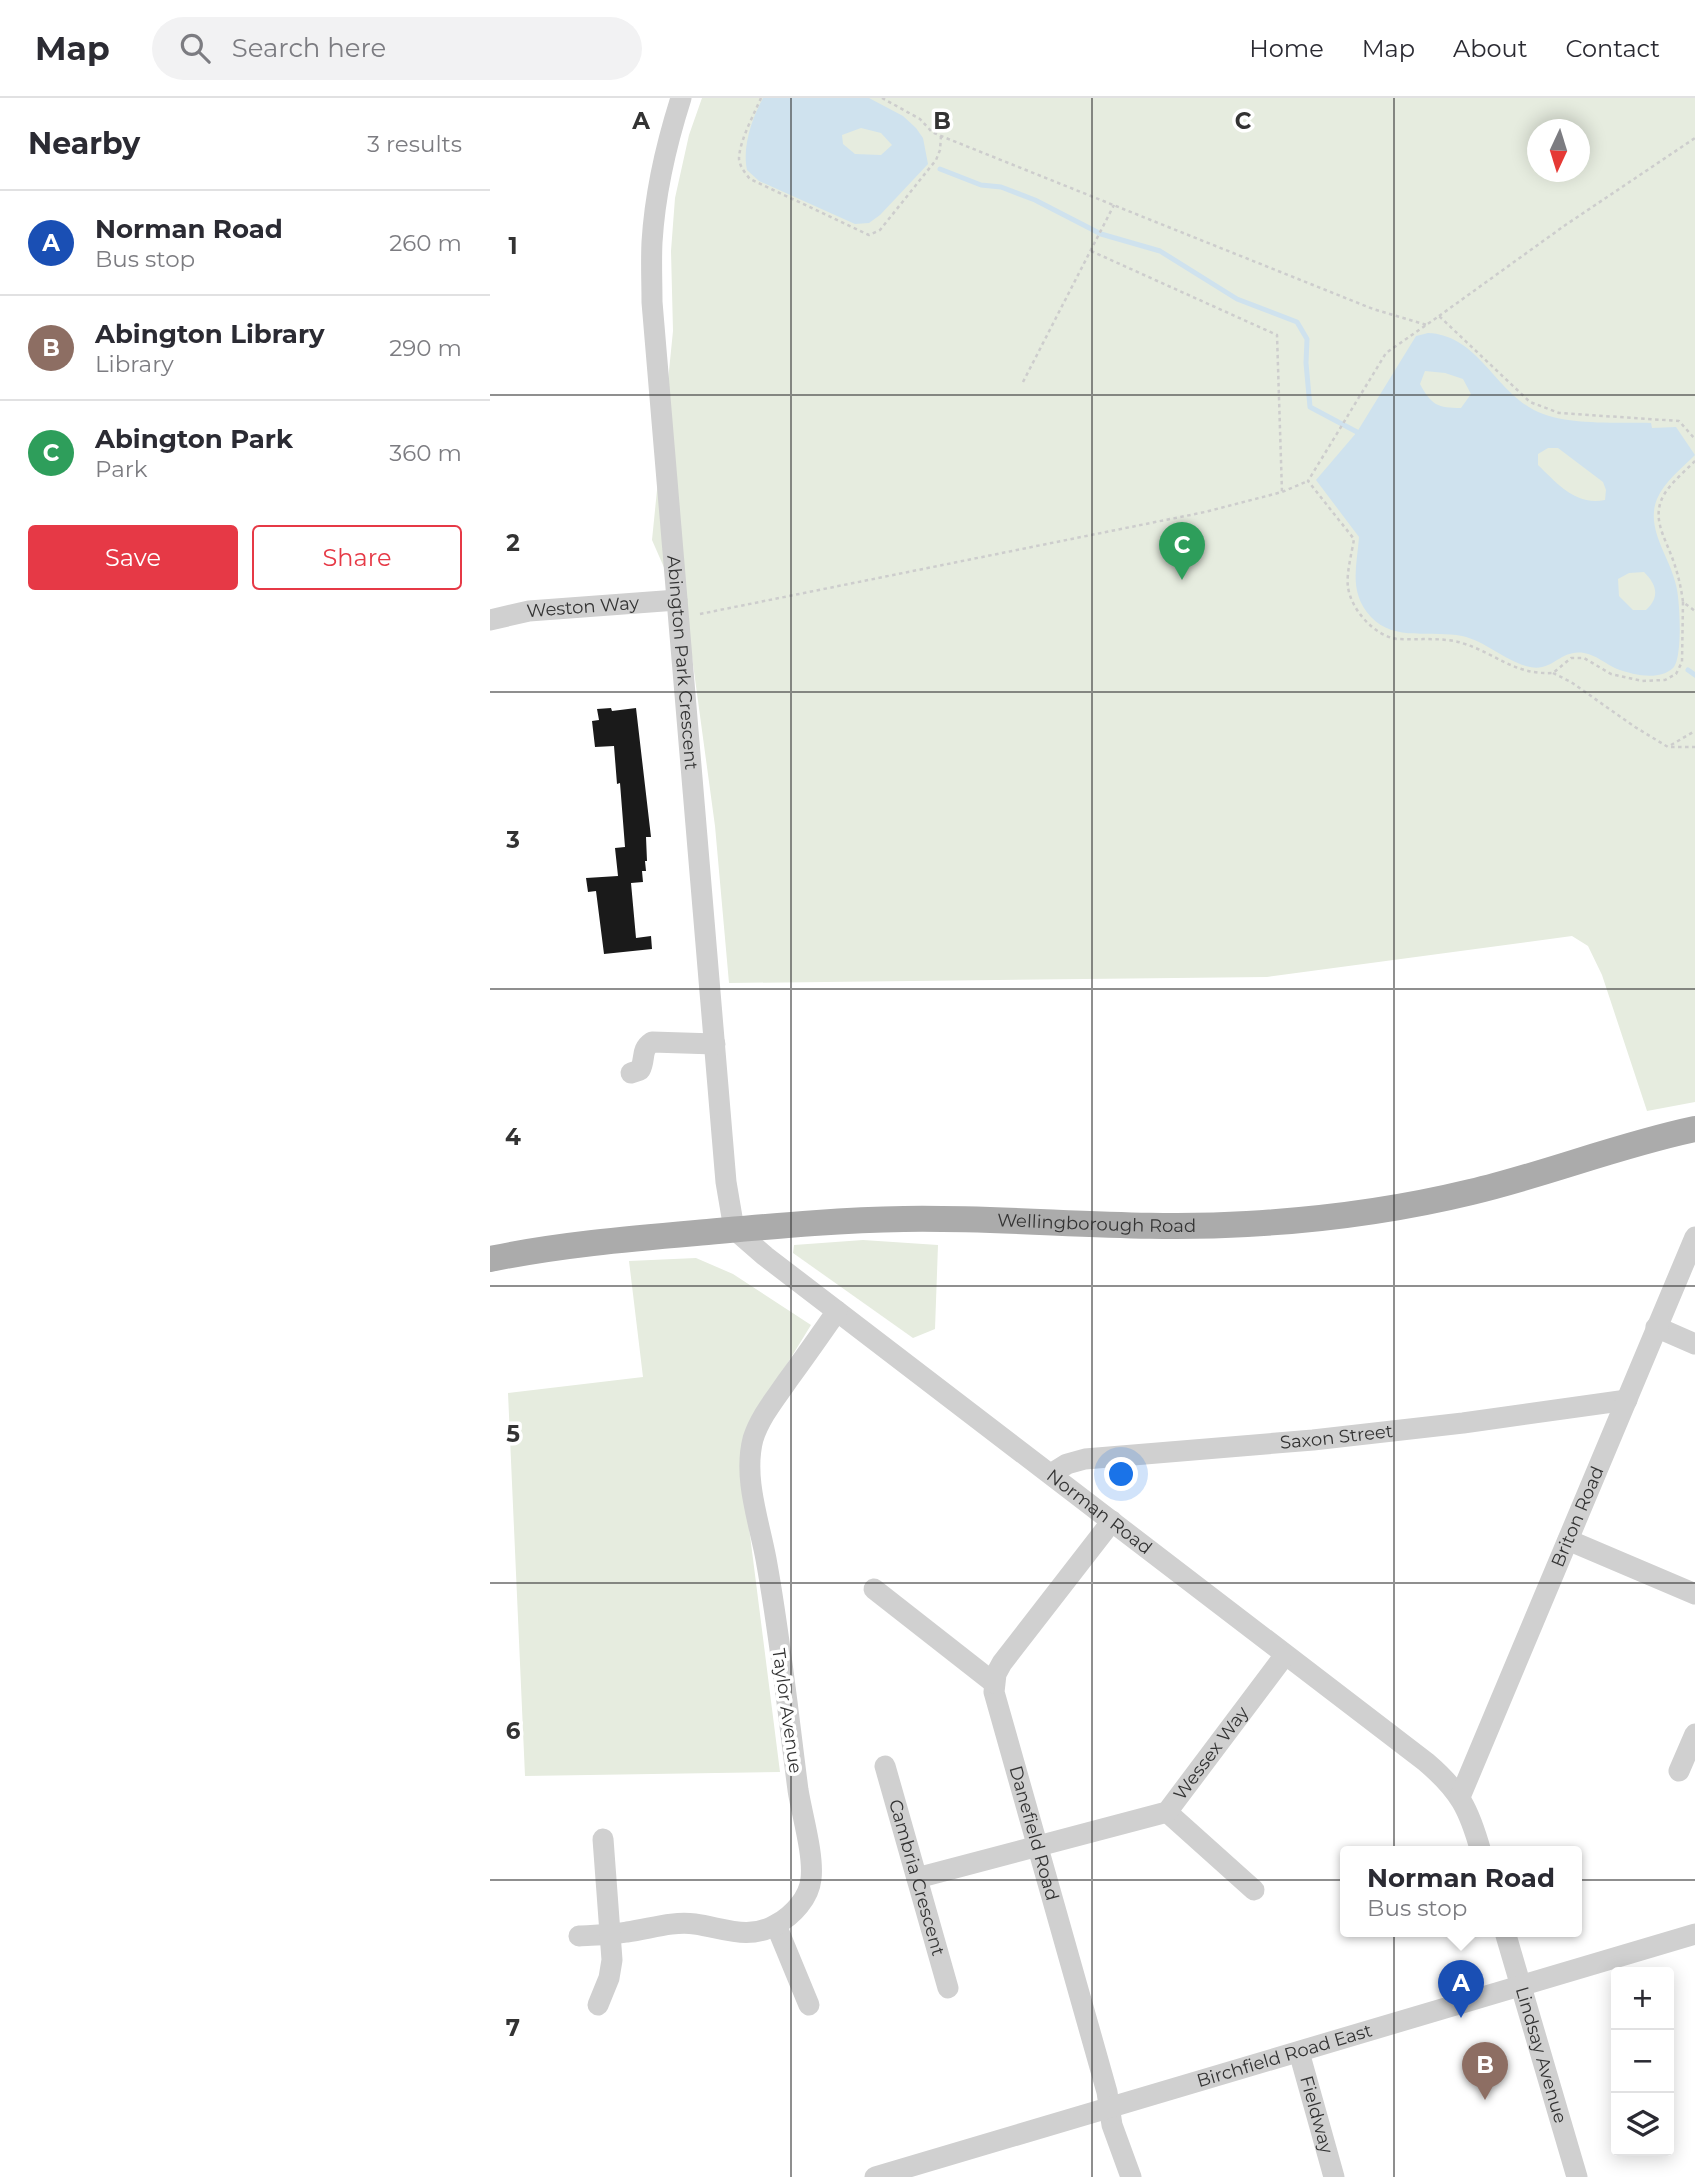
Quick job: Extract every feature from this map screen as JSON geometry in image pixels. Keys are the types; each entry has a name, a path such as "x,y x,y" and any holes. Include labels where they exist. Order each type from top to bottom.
{"main road":[{"name":"Wellingborough Road","path":"490,1259 547,1247 814,1223 906,1219 1185,1226 1299,1220 1469,1192 1643,1141 1695,1129"}],"street":[{"name":"Abington Park Crescent","path":"681,98 670,131 658,185 652,243 656,355 726,1182 734,1229"},
{"name":"Weston Way","path":"490,620 529,611 677,600"},
{"path":"631,1073 640,1070 646,1046 652,1042 715,1044"},
{"name":"Norman Road","path":"734,1229 765,1256 1426,1762 1446,1779 1460,1797"},
{"name":"Briton Road","path":"1460,1797 1695,1237"},
{"name":"Taylor Avenue","path":"579,1936 674,1924 696,1924 750,1933 776,1925 795,1910 809,1889 810,1862 766,1560 751,1483 750,1462 753,1440 762,1418 837,1311"},
{"path":"1656,1327 1695,1344"},
{"name":"Saxon Street","path":"1051,1474 1067,1464 1086,1459 1340,1437 1627,1400"},
{"path":"874,1589 994,1683 1002,1663 1111,1521"},
{"path":"1568,1540 1695,1594"},
{"name":"Wessex Way","path":"917,1878 1167,1812 1285,1655"},
{"name":"Danefield Road","path":"994,1683 998,1709 1107,2092 1112,2125 1131,2177"},
{"path":"1679,1771 1695,1734"},
{"name":"Cambria Crescent","path":"885,1766 948,1988"},
{"path":"1460,1797 1471,1819 1479,1846"},
{"path":"1167,1812 1254,1890"},
{"path":"598,2005 609,1978 612,1960 603,1839"},
{"path":"776,1925 809,2005"},
{"name":"Birchfield Road East","path":"876,2177 1695,1934"},
{"name":"Lindsay Avenue","path":"1505,1937 1577,2177"},
{"name":"Fieldway","path":"1299,2052 1334,2177"}],"path":[{"path":"761,98 739,158 742,170 750,179 869,235 880,230 936,160 941,136"},
{"path":"882,98 920,118 932,132 941,136 1373,309 1427,325"},
{"path":"699,614 1205,512 1282,492 1308,481 1386,353 1564,226 1695,138"},
{"path":"1023,382 1114,205"},
{"path":"1091,251 1277,335 1282,492"},
{"path":"1439,316 1530,402 1559,413 1679,421 1695,439"},
{"path":"1553,673 1572,658 1584,659 1611,674 1642,681 1665,680 1676,674 1682,662 1683,602 1680,580 1659,527 1658,516 1666,492 1695,461"},
{"path":"1308,481 1354,539 1348,587 1355,606 1368,624 1380,634 1394,638 1459,642 1525,672 1553,673 1571,682 1668,747 1695,747"},
{"path":"1683,602 1695,611"},
{"path":"1668,747 1695,731"}],"shaded area":[{"path":"702,98 1695,98 1695,1102 1647,1111 1602,975 1588,946 1572,936 1267,977 729,983 715,826 687,620 652,540 673,331 671,251 675,198 689,135"},
{"path":"863,1240 938,1245 935,1329 913,1338 793,1253 794,1245"},
{"path":"696,1258 733,1274 811,1325 760,1408 744,1488 780,1772 525,1776 508,1393 643,1377 629,1261"}],"water":[{"path":"763,98 869,98 903,116 916,128 923,138 928,164 880,215 869,223 855,224 759,181 747,170 747,142","holes":["861,128 881,133 892,145 881,155 855,154 843,144 842,135"]},
{"path":"1428,333 1445,336 1460,343 1520,401 1546,415 1575,421 1651,423 1652,428 1676,427 1695,455 1664,487 1654,510 1656,532 1673,574 1677,592 1679,641 1673,668 1654,676 1638,675 1617,669 1584,653 1569,654 1538,668 1530,667 1462,636 1391,630 1380,625 1364,608 1359,598 1356,578 1359,537 1316,480 1357,432 1416,336","holes":["1425,371 1445,373 1463,379 1471,394 1461,408 1441,406 1428,397 1420,384","1548,448 1558,448 1603,482 1605,500 1585,500 1567,492 1538,465 1538,454","1644,572 1654,586 1655,596 1646,610 1633,610 1619,596 1618,579 1629,573"]}],"building":[{"path":"611,708 612,711 636,708 651,837 646,837 647,861 646,871 642,871 643,882 631,883 636,938 651,936 652,949 604,954 596,891 588,892 586,878 618,876 615,848 625,847 614,746 595,747 592,721 599,720 597,709"}],"waterway":[{"path":"940,169 981,185 1001,187 1035,200 1101,234 1160,251 1237,299 1297,322 1307,339 1310,407 1357,432"},
{"path":"1688,670 1695,675"}],"place":[{"name":"Abington Park","path":"1182,580"},
{"name":"Norman Road","path":"1461,2018"},
{"name":"Abington Library","path":"1485,2100"}]}
